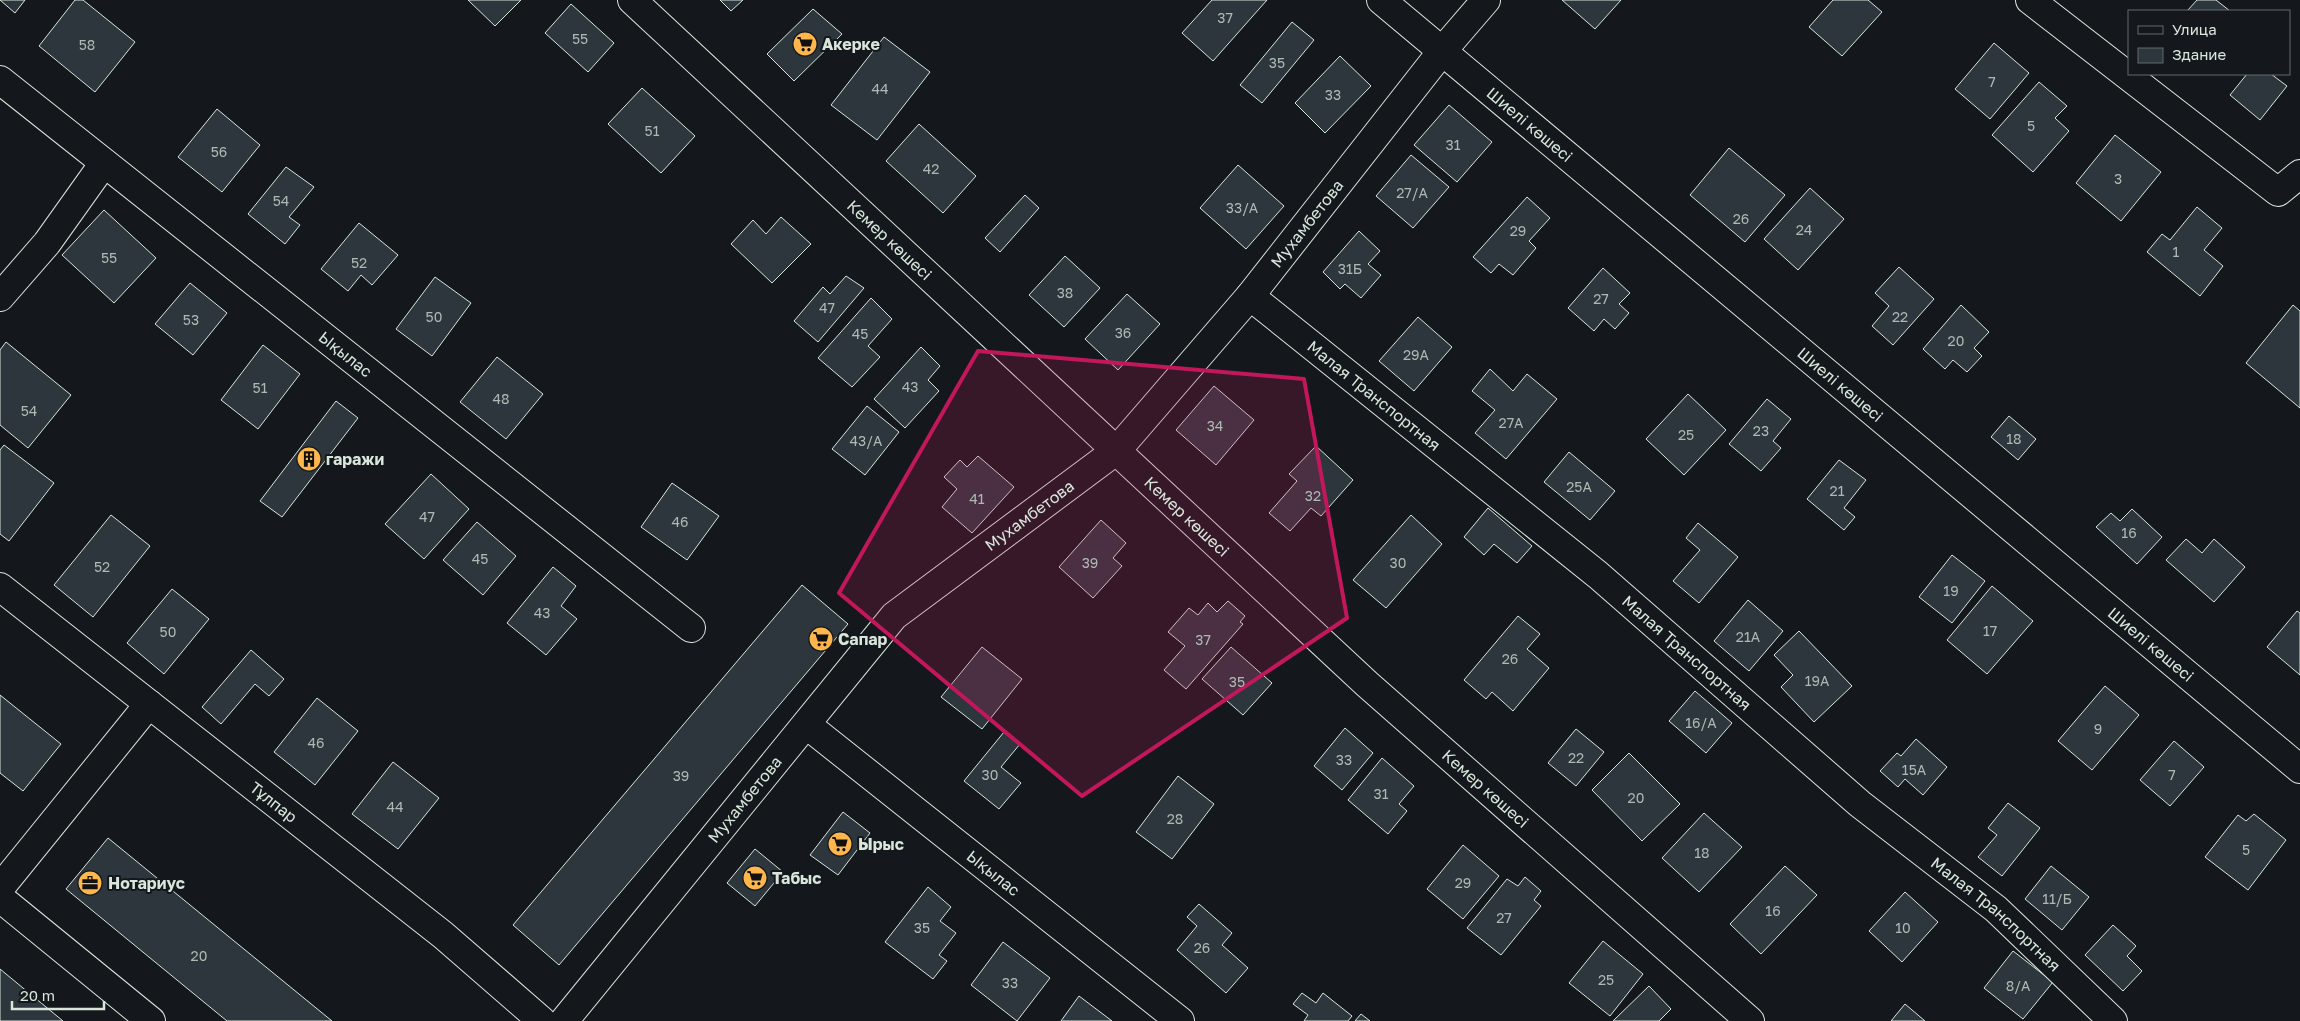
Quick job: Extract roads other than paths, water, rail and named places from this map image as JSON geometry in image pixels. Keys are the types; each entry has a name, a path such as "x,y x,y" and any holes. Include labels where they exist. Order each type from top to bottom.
{"street":[{"name":"Кемер көшесі","path":"632,0 1367,684 1750,1021"},
{"name":"Шиелі көшесі","path":"1381,0 2300,769"},
{"name":"Мухамбетова","path":"564,1021 894,616 1117,450 1250,296 1443,50 1486,0"},
{"path":"2030,0 2278,192 2300,174"},
{"name":"Ықылас","path":"0,80 691,628"},
{"path":"0,297 47,243 104,163"},
{"name":"Малая Транспортная","path":"1250,296 1598,575 1860,804 1996,909 2113,1021"},
{"name":"Тұлпар","path":"0,588 443,935 542,1021"},
{"path":"0,888 149,704"},
{"name":"Ықылас","path":"807,724 1180,1021"},
{"path":"0,898 151,1021"}],"place":[{"name":"Акерке","path":"805,44"},
{"name":"гаражи","path":"309,459"},
{"name":"Сапар","path":"821,639"},
{"name":"Ырыс","path":"840,844"},
{"name":"Табыс","path":"755,878"},
{"name":"Нотариус","path":"90,883"}]}
